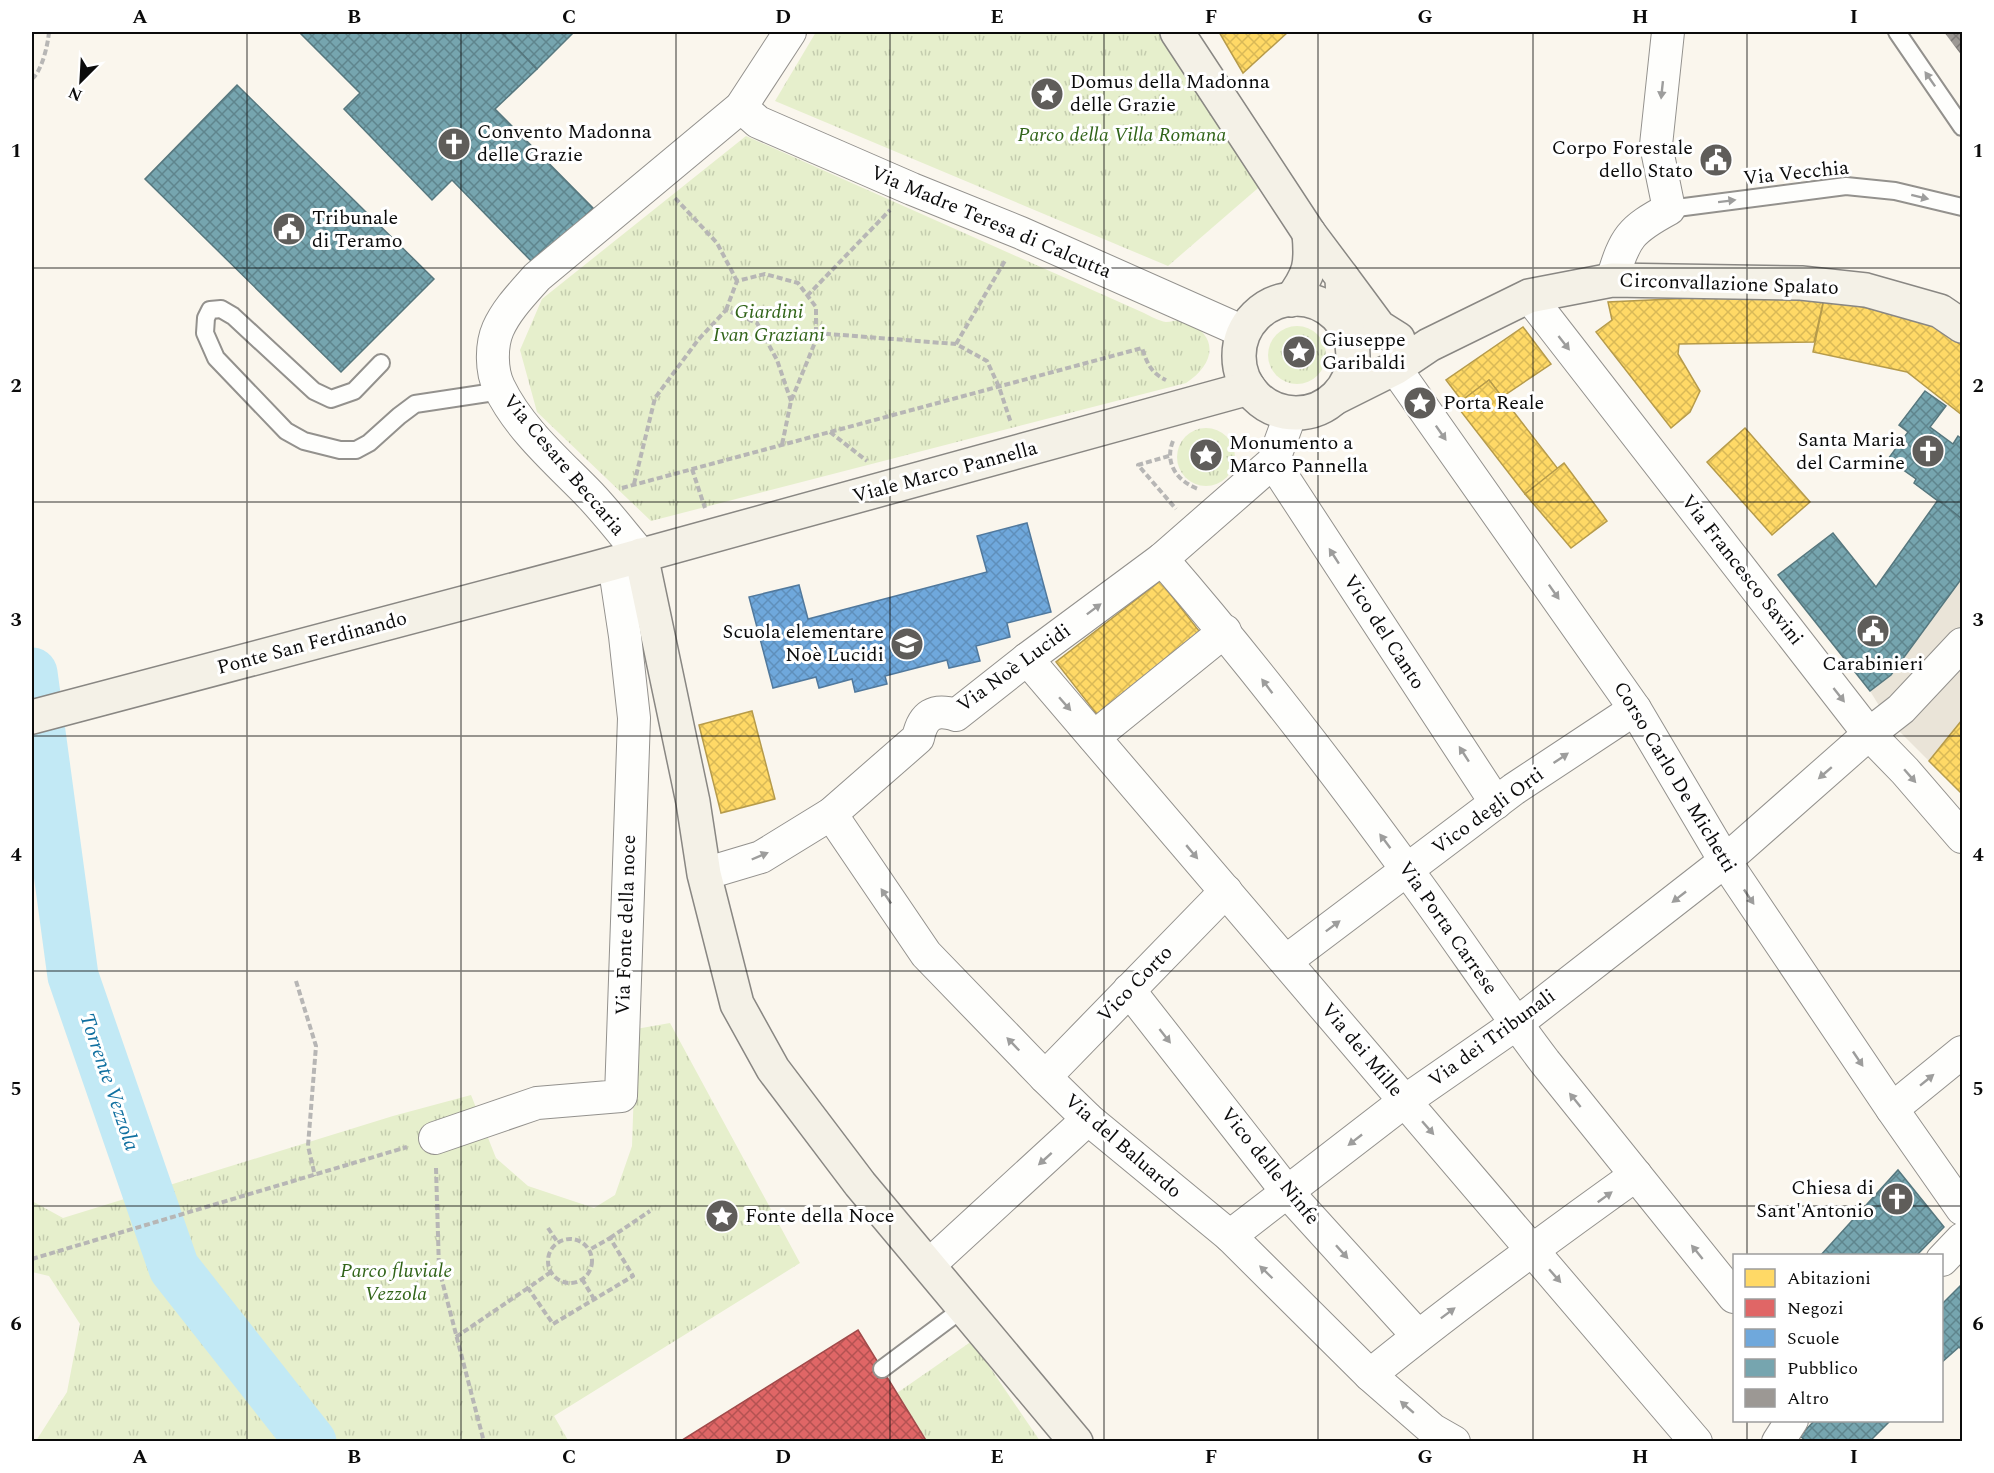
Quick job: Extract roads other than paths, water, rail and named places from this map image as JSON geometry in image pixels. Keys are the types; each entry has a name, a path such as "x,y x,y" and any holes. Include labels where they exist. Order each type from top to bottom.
{"street":[{"name":"Via Cesare Beccaria","path":"616,562 592,497 555,460 526,426 501,391 493,366 493,349 498,329 516,301 537,277 741,107 790,32"},
{"path":"1177,32 1309,233 1379,327 1408,351"},
{"path":"1612,280 1619,256 1630,235 1645,222 1669,209 1656,145 1668,32"},
{"name":"Via Madre Teresa di Calcutta","path":"741,107 758,122 912,189 1021,232 1244,332"},
{"path":"1291,300 1303,284 1310,268 1309,233"},
{"path":"1342,277 1347,334 1353,358 1344,387 1335,398 1315,410 1283,412 1268,405 1249,388 1241,370 1239,361 1244,332 1260,312 1270,306 1291,300 1309,302 1326,308 1347,334"},
{"name":"Circonvallazione Spalato","path":"1335,398 1408,351 1528,296 1612,280 1802,283 1866,290 1940,311 1962,326"},
{"name":"Via Francesco Savini","path":"1528,296 1869,734 1905,771 1962,837"},
{"name":"Circonvallazione Spalato","path":"1347,334 1408,351"},
{"name":"Corso Carlo De Michetti","path":"1408,351 1635,709 1725,861 1892,1109 1958,1192"},
{"name":"Viale Marco Pannella","path":"616,562 1249,388"},
{"name":"Via Noè Lucidi","path":"704,874 761,857 831,814 918,738 926,708 956,715 1162,559 1272,462 1291,413"},
{"name":"Vico del Canto","path":"1272,462 1496,803"},
{"name":"Via Porta Carrese","path":"1162,559 1225,631 1407,870 1516,1024 1733,1296"},
{"path":"616,562 693,802 704,874 737,1004 773,1069 860,1184 1076,1442"},
{"name":"Ponte San Ferdinando","path":"32,717 616,562"},
{"name":"Via Fonte della noce","path":"435,1138 537,1103 621,1096 634,718 616,562"},
{"path":"1094,737 1225,631"},
{"name":"Via dei Tribunali","path":"1230,1236 1405,1101 1516,1024 1725,861 1869,734 1901,710 1962,644"},
{"name":"Via dei Mille","path":"1027,659 1696,1442"},
{"name":"Vico degli Orti","path":"1286,962 1496,803 1635,709"},
{"name":"Via del Baluardo","path":"831,814 926,954 1045,1077 1088,1119 1230,1236 1370,1375 1433,1430 1454,1442"},
{"name":"Vico Corto","path":"1045,1077 1226,891"},
{"name":"Vico delle Ninfe","path":"1129,990 1288,1193 1418,1336"},
{"path":"1892,1109 1962,1052"},
{"path":"929,1264 1088,1119"},
{"path":"1370,1375 1532,1249 1636,1175"},
{"path":"1943,1258 1962,1239"},
{"path":"1778,1442 1791,1422"}],"lane":[{"path":"1897,32 1962,127"},
{"name":"Via Vecchia","path":"1669,209 1846,186 1895,191 1962,207"},
{"path":"381,363 354,391 331,399 314,391 234,316 221,309 210,310 206,318 205,333 216,358 286,431 292,436 340,450 356,450 369,443 415,404 501,391"},
{"path":"882,1369 965,1307"}],"waterway":[{"name":"Torrente Vezzola","path":"32,673 73,976 174,1268 311,1442"}],"place":[{"name":"Domus della Madonna delle Grazie","path":"1047,94"},
{"name":"Convento Madonna delle Grazie","path":"454,144"},
{"name":"Corpo Forestale dello Stato","path":"1716,160"},
{"name":"Tribunale di Teramo","path":"289,229"},
{"name":"Giuseppe Garibaldi","path":"1299,352"},
{"name":"Porta Reale","path":"1420,403"},
{"name":"Santa Maria del Carmine","path":"1928,451"},
{"name":"Monumento a Marco Pannella","path":"1206,455"},
{"name":"Carabinieri","path":"1873,631"},
{"name":"Scuola elementare Noè Lucidi","path":"907,644"},
{"name":"Chiesa di Sant'Antonio","path":"1897,1199"},
{"name":"Fonte della Noce","path":"722,1216"}],"park label":[{"name":"Parco della Villa Romana","path":"1122,135"},
{"name":"Giardini Ivan Graziani","path":"769,324"},
{"name":"Parco fluviale Vezzola","path":"396,1282"}]}
